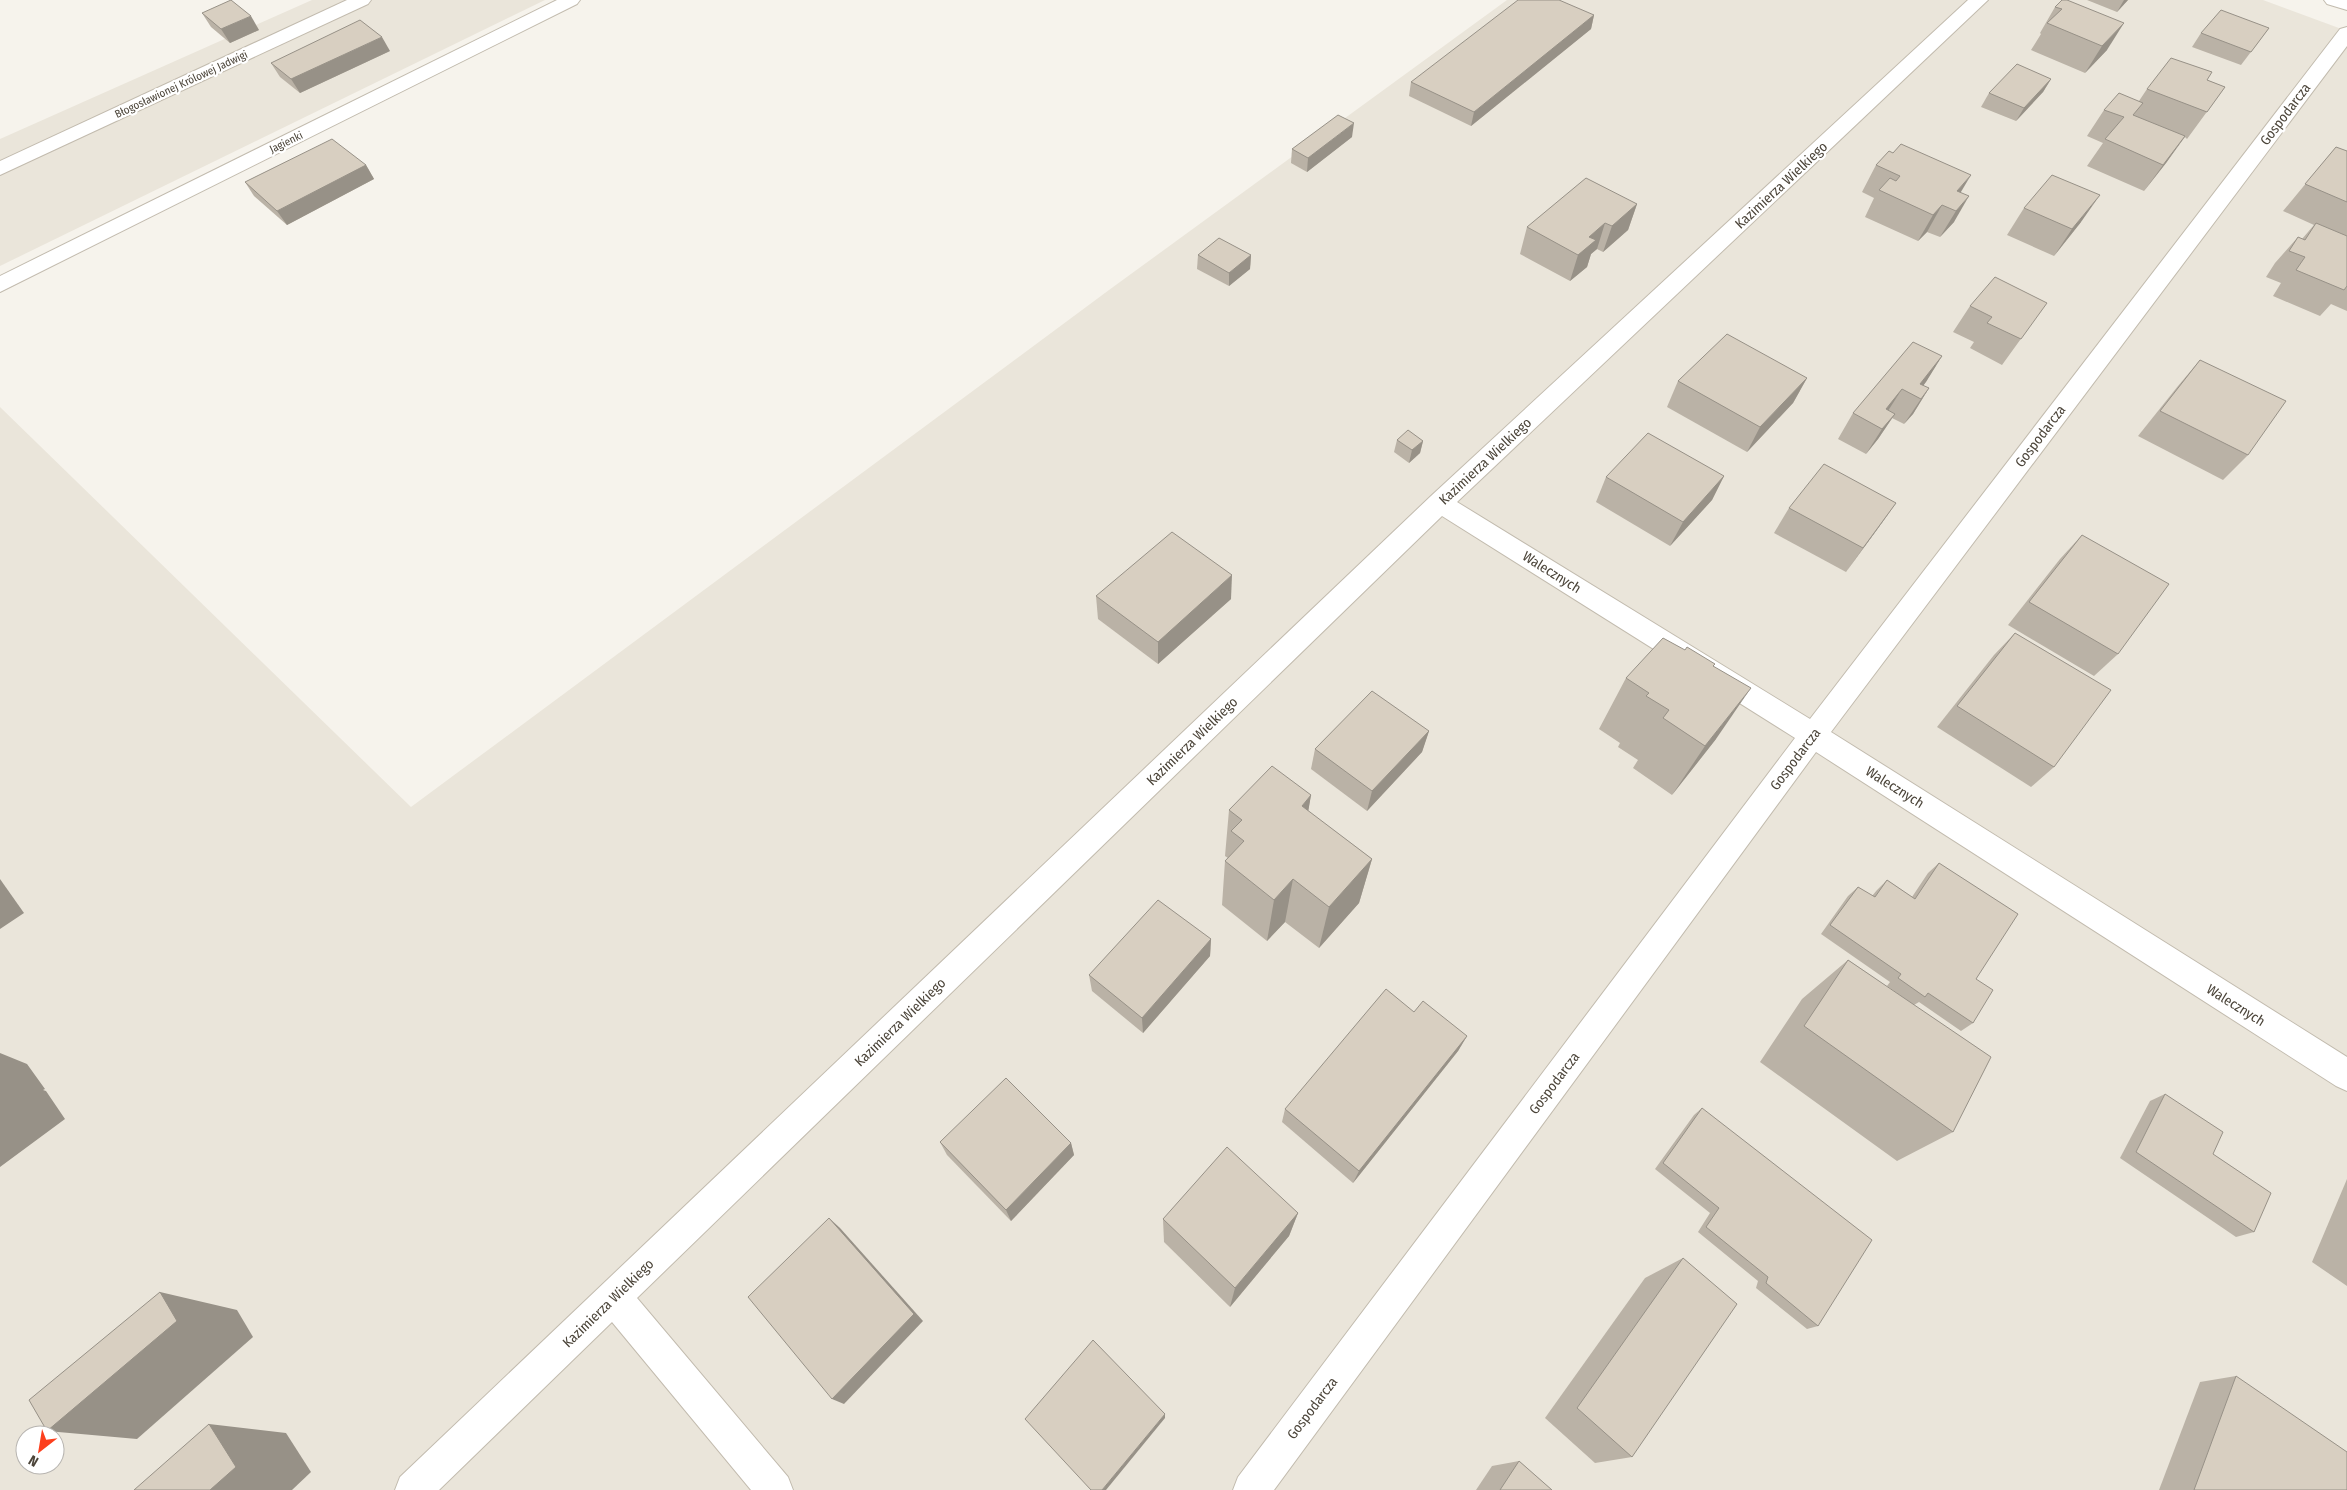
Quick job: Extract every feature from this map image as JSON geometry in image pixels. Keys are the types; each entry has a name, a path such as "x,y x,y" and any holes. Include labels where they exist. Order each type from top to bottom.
{"street":[{"name":"Błogosławionej Królowej Jadwigi","path":"0,169 362,0"},
{"name":"Jagienki","path":"0,285 571,0"},
{"name":"Kazimierza Wielkiego","path":"413,1490 1440,502 1979,0"},
{"path":"2334,0 2347,5"},
{"name":"Gospodarcza","path":"1251,1490 1813,735 2347,33"},
{"name":"Walecznych","path":"1440,502 1813,735 2347,1075"},
{"path":"614,1297 775,1490"}],"shaded area":[{"path":"312,0 545,0 0,266 0,139"},
{"path":"1507,0 2263,0 2347,31 2347,1490 0,1490 0,407 411,807 1109,290"}],"building":[{"path":"231,0 251,16 221,29 202,13"},
{"path":"1518,0 1559,0 1594,15 1474,112 1411,82"},
{"path":"2062,0 2067,0 2124,23 2102,46 2047,23 2062,9 2055,7"},
{"path":"2221,10 2269,28 2251,52 2201,33"},
{"path":"360,20 382,37 291,79 271,63"},
{"path":"2171,58 2212,72 2207,80 2225,87 2207,112 2147,89"},
{"path":"2017,64 2051,79 2024,108 1989,93"},
{"path":"2119,93 2143,103 2133,115 2185,136 2163,165 2105,139 2124,117 2104,110"},
{"path":"1338,115 1354,123 1308,158 1292,149"},
{"path":"332,139 366,165 277,211 245,182"},
{"path":"1901,144 1971,175 1957,191 1969,196 1956,211 1942,205 1933,215 1879,190 1890,178 1896,181 1900,176 1876,165 1889,151 1893,153"},
{"path":"2336,147 2347,151 2347,202 2305,184"},
{"path":"2052,175 2100,195 2072,229 2024,208"},
{"path":"1586,178 1637,204 1612,226 1605,223 1589,237 1596,240 1578,255 1527,227"},
{"path":"2316,223 2347,236 2347,286 2344,290 2296,270 2305,257 2289,251 2298,237 2305,240"},
{"path":"1219,238 1251,255 1229,273 1198,255"},
{"path":"1995,277 2047,303 2021,339 1987,323 1992,317 1970,306"},
{"path":"1727,334 1807,378 1760,427 1678,381"},
{"path":"1913,342 1942,356 1920,384 1929,388 1921,399 1902,389 1886,409 1895,414 1882,429 1853,413"},
{"path":"2200,360 2286,401 2248,455 2160,411"},
{"path":"1408,430 1423,441 1412,450 1397,440"},
{"path":"1648,433 1724,476 1683,522 1606,477"},
{"path":"1824,464 1896,503 1863,548 1789,508"},
{"path":"1172,532 1232,575 1158,642 1096,596"},
{"path":"2082,535 2169,584 2118,654 2029,602"},
{"path":"2015,633 2111,690 2054,767 1957,706"},
{"path":"1663,638 1685,650 1687,647 1715,664 1713,666 1751,688 1705,746 1663,718 1669,710 1646,696 1649,693 1626,678"},
{"path":"1372,691 1429,731 1372,791 1315,749"},
{"path":"1272,766 1311,795 1302,806 1372,859 1329,907 1293,879 1274,900 1225,861 1244,841 1231,831 1242,820 1229,810"},
{"path":"1939,863 2018,914 1976,979 1993,990 1973,1023 1928,993 1925,997 1898,978 1901,974 1830,925 1858,887 1875,897 1887,880 1915,899"},
{"path":"1158,900 1211,939 1142,1018 1089,975"},
{"path":"1848,960 1991,1057 1953,1132 1804,1026"},
{"path":"1386,989 1414,1012 1423,1001 1467,1036 1359,1171 1285,1109"},
{"path":"1006,1078 1071,1143 1006,1210 940,1142"},
{"path":"2165,1094 2223,1132 2213,1154 2271,1193 2254,1232 2136,1152"},
{"path":"1702,1108 1872,1240 1818,1326 1766,1283 1768,1277 1706,1227 1719,1208 1663,1163"},
{"path":"1227,1147 1298,1213 1235,1288 1163,1219"},
{"path":"829,1218 914,1314 832,1399 748,1297"},
{"path":"1683,1258 1737,1304 1632,1457 1577,1408"},
{"path":"160,1292 177,1321 54,1425 44,1425 29,1400"},
{"path":"1093,1340 1165,1414 1102,1490 1091,1490 1025,1419"},
{"path":"2236,1376 2347,1452 2347,1490 2194,1490"},
{"path":"209,1424 236,1467 210,1490 134,1490"},
{"path":"1519,1461 1552,1490 1500,1490"}]}
